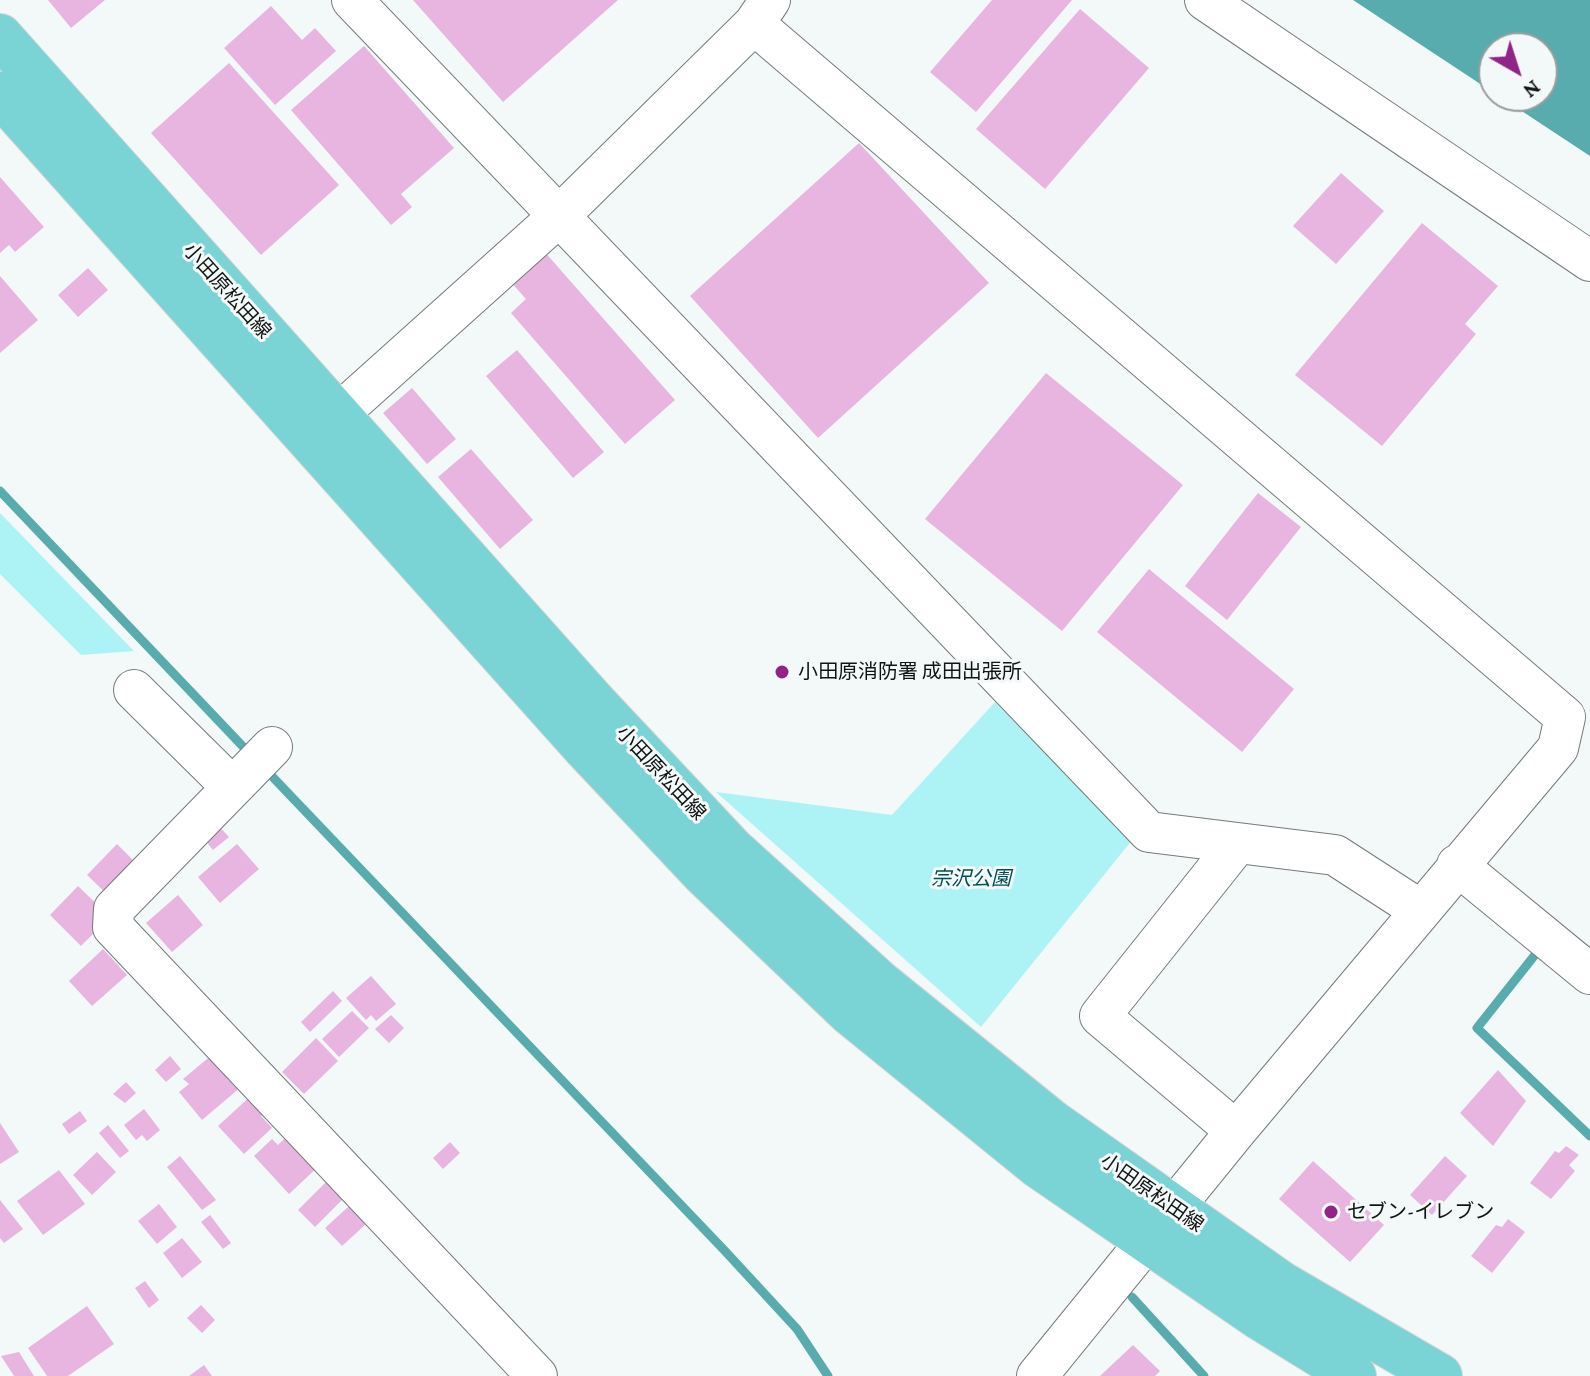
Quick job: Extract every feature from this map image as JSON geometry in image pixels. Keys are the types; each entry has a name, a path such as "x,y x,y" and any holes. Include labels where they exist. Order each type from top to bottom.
{"main road":[{"name":"小田原松田線","path":"0,36 322,427"},
{"name":"小田原松田線","path":"0,94 593,701 732,849 892,993 1052,1122 1159,1224 1354,1376"},
{"name":"小田原松田線","path":"1159,1224 1282,1284 1440,1376"}],"street":[{"path":"352,0 1149,832 1335,855 1420,910"},
{"path":"1205,0 1590,261"},
{"path":"322,427 558,217 762,12 1565,717 1558,748 1236,1131 1037,1376"},
{"path":"134,690 231,786"},
{"path":"272,747 114,909 113,927 537,1376"},
{"path":"1236,1131 1100,1016 1237,844"},
{"path":"1457,865 1590,974"}],"green space":[{"path":"0,513 134,651 81,655 0,574"},
{"name":"宗沢公園","path":"995,702 1133,839 981,1027 716,792 892,815"}],"shaded area":[{"path":"1353,0 1590,0 1590,156 1523,112 1558,112 1558,32 1478,32 1478,82"}],"building":[{"path":"48,0 105,0 71,28"},
{"path":"413,0 618,0 503,102"},
{"path":"992,0 1072,0 976,112 930,72"},
{"path":"271,6 302,40 315,28 336,51 275,105 224,48"},
{"path":"1080,9 1149,68 1045,189 976,129"},
{"path":"364,46 454,148 401,194 412,207 391,225 291,110"},
{"path":"229,63 339,185 261,255 151,133"},
{"path":"859,143 989,283 818,438 690,296"},
{"path":"1341,173 1384,211 1336,264 1293,226"},
{"path":"0,177 44,227 15,252 9,245 0,253"},
{"path":"1422,223 1498,286 1465,324 1476,334 1382,446 1295,375"},
{"path":"543,250 675,400 625,444 511,313 526,299 509,280"},
{"path":"88,268 108,290 78,317 58,295"},
{"path":"0,276 38,320 0,353"},
{"path":"517,350 604,452 573,478 486,376"},
{"path":"1046,373 1183,485 1062,631 925,519"},
{"path":"412,388 456,439 427,464 383,413"},
{"path":"471,449 533,520 500,549 438,477"},
{"path":"1258,493 1301,527 1227,620 1185,586"},
{"path":"1149,569 1294,689 1242,752 1097,632"},
{"path":"216,823 229,837 213,850 201,835"},
{"path":"117,844 142,869 112,899 87,875"},
{"path":"237,844 259,869 220,903 198,877"},
{"path":"78,886 110,917 81,946 50,915"},
{"path":"178,895 203,925 172,952 146,923"},
{"path":"103,949 127,975 92,1006 69,981"},
{"path":"371,976 396,1004 376,1021 371,1015 366,1020 346,998"},
{"path":"333,991 342,1001 310,1032 301,1022"},
{"path":"352,1011 369,1028 339,1057 322,1039"},
{"path":"391,1015 404,1028 389,1043 375,1029"},
{"path":"316,1038 338,1061 304,1094 282,1072"},
{"path":"213,1054 241,1087 202,1120 179,1092 189,1084 183,1079"},
{"path":"170,1056 181,1069 166,1082 155,1070"},
{"path":"1498,1070 1526,1101 1493,1146 1460,1113"},
{"path":"126,1082 136,1093 125,1103 113,1094"},
{"path":"255,1092 269,1108 261,1116 272,1128 244,1154 218,1126"},
{"path":"144,1109 160,1130 147,1141 142,1135 136,1140 124,1125"},
{"path":"80,1111 87,1121 69,1134 62,1124"},
{"path":"0,1123 19,1152 0,1164"},
{"path":"108,1125 129,1151 120,1158 99,1133"},
{"path":"290,1133 320,1165 289,1194 254,1156 272,1139 278,1145"},
{"path":"450,1142 460,1153 443,1169 433,1158"},
{"path":"1566,1146 1579,1155 1569,1165 1575,1171 1551,1199 1530,1183 1555,1151 1559,1153"},
{"path":"97,1152 116,1172 92,1195 73,1175"},
{"path":"180,1156 216,1200 202,1210 167,1167"},
{"path":"1445,1156 1467,1176 1432,1215 1410,1195"},
{"name":"セブン-イレブン","path":"1313,1161 1384,1225 1350,1262 1279,1199"},
{"path":"59,1170 85,1204 43,1235 17,1201"},
{"path":"332,1176 349,1193 315,1227 298,1210"},
{"path":"359,1197 376,1215 342,1246 325,1228"},
{"path":"0,1200 23,1229 4,1243 0,1238"},
{"path":"159,1204 177,1227 157,1244 138,1221"},
{"path":"210,1215 231,1243 223,1249 201,1222"},
{"path":"1508,1219 1525,1232 1492,1273 1471,1256 1496,1225 1502,1227"},
{"path":"182,1238 202,1262 182,1278 163,1253"},
{"path":"145,1281 159,1300 149,1308 135,1288"},
{"path":"201,1305 215,1320 202,1333 187,1318"},
{"path":"87,1306 114,1344 68,1376 47,1376 28,1348"},
{"path":"1133,1345 1160,1371 1155,1376 1100,1376"},
{"path":"19,1352 34,1376 14,1376 1,1356"},
{"path":"204,1365 212,1376 189,1376"}],"waterway":[{"path":"0,491 252,756"},
{"path":"265,769 725,1251 797,1329 828,1376"},
{"path":"1542,946 1477,1028 1590,1136"},
{"path":"1132,1297 1204,1376"}],"place":[{"name":"小田原消防署 成田出張所","path":"782,672"},
{"name":"セブン-イレブン","path":"1331,1212"}]}
